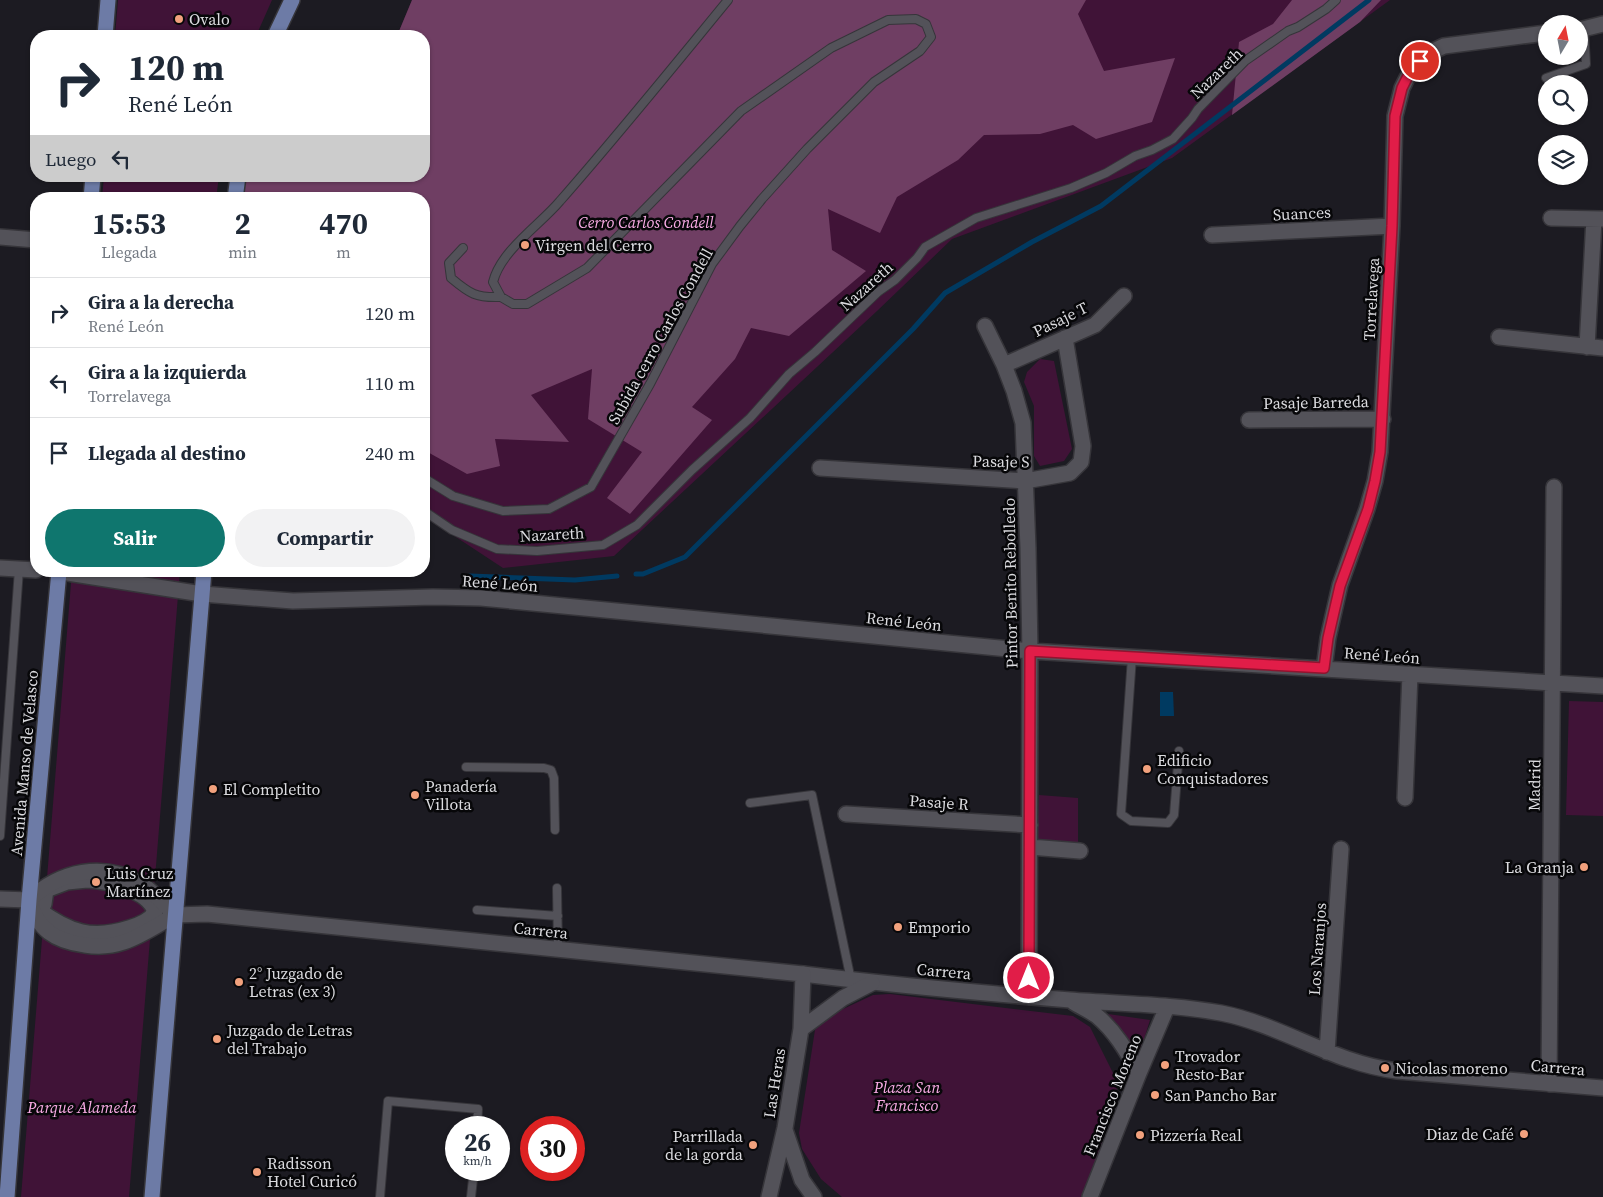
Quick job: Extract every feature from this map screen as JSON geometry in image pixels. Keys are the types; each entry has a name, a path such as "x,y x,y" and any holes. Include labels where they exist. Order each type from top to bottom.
{"main road":[{"path":"106,30 108,0"},
{"path":"278,30 292,0"},
{"name":"Avenida Manso de Velasco","path":"7,1197 10,1128 57,577"},
{"path":"152,1197 203,577"}],"street":[{"path":"1588,27 1603,24"},
{"name":"Torrelavega","path":"1324,668 1328,638 1340,586 1368,509 1380,452 1392,226 1395,116 1402,88 1413,69 1427,54 1444,46 1538,34"},
{"path":"1551,218 1598,219 1587,347"},
{"name":"Suances","path":"1212,235 1392,226"},
{"path":"0,237 30,240"},
{"name":"Pasaje T","path":"1004,364 1095,325 1124,296"},
{"name":"Pintor Benito Rebolledo","path":"985,326 1004,364 1014,390 1023,423 1030,651 1029,997"},
{"path":"1499,337 1603,348"},
{"name":"Pasaje S","path":"820,468 1025,481 1070,473 1081,462 1083,446 1065,338"},
{"name":"Pasaje Barreda","path":"1249,420 1383,419"},
{"name":"Madrid","path":"1549,1084 1554,487"},
{"path":"0,568 30,570"},
{"name":"René León","path":"96,577 202,594 293,601 432,597 481,598 1030,651 1603,686"},
{"path":"1405,798 1410,674"},
{"name":"Pasaje R","path":"846,814 1030,825"},
{"path":"1030,847 1080,851"},
{"name":"Los Naranjos","path":"1327,1052 1341,849"},
{"path":"0,899 29,900 50,884 65,877 79,873 106,872 120,875 142,884 175,915 122,943 96,947 72,943 51,935 36,919 29,900"},
{"path":"100,880 121,886 141,896 153,907 155,912 152,918 138,925 115,932 95,934 79,932 60,925 39,910 44,904 46,890 67,882 100,880"},
{"name":"Carrera","path":"175,915 207,914 803,974 872,983 1221,1013 1243,1018 1362,1065 1385,1070 1603,1088"},
{"name":"Las Heras","path":"769,1197 785,1128 801,1029 803,974"},
{"path":"801,1029 843,998 872,983"},
{"name":"Carrera","path":"1071,1000 1096,1016 1110,1029 1124,1046 1139,1073"},
{"name":"Francisco Moreno","path":"1090,1197 1167,1007"},
{"path":"785,1128 802,1180 814,1197"}],"lane":[{"path":"463,248 450,264 451,278 466,291 484,298 502,297 493,282 496,271 509,253 558,203 609,145 728,0"},
{"name":"Nazareth","path":"430,515 452,530 497,549 537,551 603,545 637,525 692,470 750,418 789,374 878,292 895,280 925,247 976,218 1071,188 1106,173 1135,156 1173,139 1192,118 1198,108 1245,61 1288,31 1298,27 1326,9 1336,0"},
{"name":"Subida cerro Carlos Condell","path":"430,482 453,496 503,511 549,508 591,487 650,384 712,264 762,199 807,149 874,82 920,51 931,37 926,24 916,19 888,20 831,48 742,111 587,268 527,304 514,304 502,297"},
{"path":"1555,75 1583,65"},
{"path":"0,836 19,569"},
{"path":"1132,657 1121,814 1131,821 1168,824 1174,815 1179,751"},
{"path":"466,767 544,768 551,770 554,778 555,830"},
{"path":"750,802 812,794 852,980"},
{"path":"557,888 558,949"},
{"path":"476,910 558,916"},
{"path":"380,1197 388,1101 478,1109 478,1116"},
{"path":"471,1197 473,1181"}],"green space":[{"name":"Ovalo","path":"118,0 272,0 259,30 116,30"},
{"name":"Cerro Carlos Condell","path":"412,0 1390,0 1172,158 952,239 614,556 503,568 430,520 430,192 241,192 244,182 430,182 430,30 400,30"},
{"name":"Cerro Carlos Condell","path":"412,0 1086,0 1078,14 1104,71 1175,58 1152,122 1096,139 1073,125 1040,134 984,135 958,160 897,197 880,233 828,209 832,250 866,271 789,336 751,328 735,359 692,407 712,420 630,514 607,498 642,452 588,419 592,369 531,395 569,442 495,439 500,466 467,474 430,453 430,192 242,192 244,182 430,182 430,30 400,30"},
{"path":"1292,0 1381,0 1360,22 1232,115 1239,42 1273,24"},
{"path":"103,182 218,182 217,192 103,192"},
{"path":"1040,359 1054,361 1072,449 1064,461 1040,466 1034,456 1034,406 1024,382 1027,372"},
{"name":"Parque Alameda","path":"72,577 180,577 129,1197 21,1197"},
{"path":"1569,701 1603,702 1603,816 1566,815"},
{"path":"1039,795 1078,798 1078,843 1037,840"},
{"name":"Plaza San Francisco","path":"890,994 1073,1016 1090,1027 1115,1077 1117,1091 1114,1108 1083,1197 842,1197 821,1179 802,1149 799,1133 815,1030 828,1016 873,995"},
{"path":"1108,1014 1150,1020 1138,1059"}],"water":[{"path":"1160,692 1173,692 1174,716 1160,716"}],"waterway":[{"path":"636,574 643,574 685,557 913,329 945,293 1032,242 1101,206 1369,0"},
{"path":"470,576 575,580 617,576"}],"place":[{"name":"Ovalo","path":"179,19"},
{"name":"Virgen del Cerro","path":"525,245"},
{"name":"Edificio Conquistadores","path":"1147,769"},
{"name":"El Completito","path":"213,789"},
{"name":"Panadería Villota","path":"415,795"},
{"name":"La Granja","path":"1584,867"},
{"name":"Luis Cruz Martínez","path":"96,882"},
{"name":"Emporio","path":"898,927"},
{"name":"2° Juzgado de Letras (ex 3)","path":"239,982"},
{"name":"Juzgado de Letras del Trabajo","path":"217,1039"},
{"name":"Trovador Resto-Bar","path":"1165,1065"},
{"name":"Nicolas moreno","path":"1385,1068"},
{"name":"San Pancho Bar","path":"1155,1095"},
{"name":"Diaz de Café","path":"1524,1134"},
{"name":"Pizzería Real","path":"1140,1135"},
{"name":"Parrillada de la gorda","path":"753,1145"},
{"name":"Radisson Hotel Curicó","path":"257,1172"}],"route":[{"path":"1029,978 1030,651 1324,668 1333,609 1347,563 1368,509 1380,452 1392,226 1395,116 1397,101 1402,88 1420,61"}]}
